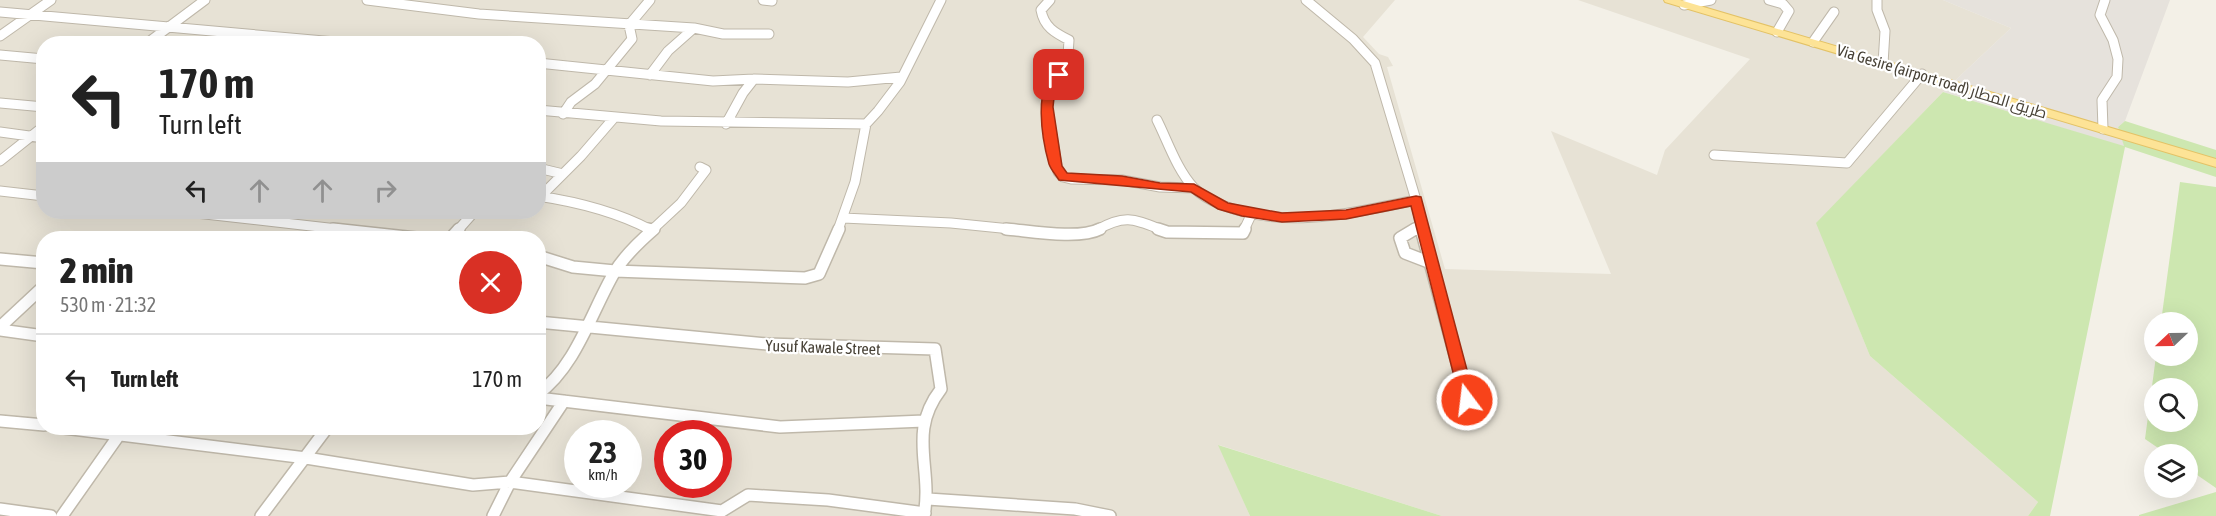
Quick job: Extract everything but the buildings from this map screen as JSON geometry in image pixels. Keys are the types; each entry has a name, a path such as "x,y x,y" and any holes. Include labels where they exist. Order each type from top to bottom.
{"main road":[{"name":"Via Gesire (airport road) طريق المطار","path":"1669,0 2216,163"}],"street":[{"path":"0,36 51,0"},
{"path":"156,36 205,0"},
{"path":"367,0 461,7 479,14 694,28 723,34 769,34"},
{"path":"629,25 650,0"},
{"path":"546,259 573,267 615,271 758,278 814,277 819,274 843,218 863,155 866,124 878,113 901,76 941,0"},
{"path":"1050,0 1041,10 1042,18 1048,27 1069,40 1068,55 1046,97 1058,172 1063,177 1071,179 1122,180 1160,187 1194,188"},
{"path":"1306,0 1353,39 1375,63 1416,200 1420,225 1467,400"},
{"path":"1684,5 1711,0"},
{"path":"1769,0 1783,4 1789,11 1777,32"},
{"path":"1877,0 1877,10 1885,31 1883,64"},
{"path":"2103,129 2101,106 2103,94 2112,86 2119,66 2118,54 2100,15 2105,0"},
{"path":"0,12 274,36"},
{"path":"1813,42 1834,12"},
{"path":"563,114 571,102 595,84 604,70 632,39 629,25"},
{"path":"650,75 668,51 694,28"},
{"path":"0,55 36,58"},
{"path":"546,64 712,81 754,79 848,82 901,76"},
{"path":"1714,155 1847,163 1922,74"},
{"path":"726,124 743,93 754,79"},
{"path":"0,103 36,106"},
{"path":"546,111 613,119 726,124 866,124"},
{"path":"546,190 613,119"},
{"path":"1157,120 1194,188 1223,206 1282,218 1346,214 1416,200"},
{"path":"0,132 36,136"},
{"path":"0,161 36,132"},
{"path":"546,389 585,329 615,271 642,237 681,203 697,184 706,170 700,167"},
{"path":"546,170 563,174"},
{"path":"0,191 36,195"},
{"path":"546,197 597,207 651,230"},
{"path":"843,218 951,223 1049,234 1092,233 1113,221 1132,218 1167,232 1243,233 1252,213"},
{"path":"237,219 322,231"},
{"path":"457,231 468,219"},
{"path":"1420,225 1400,238 1405,253 1431,264"},
{"path":"0,259 36,262"},
{"path":"0,329 36,294"},
{"name":"Yusuf Kawale Street","path":"546,323 585,329 776,346 855,350 935,349 941,389 926,411 924,421 925,509"},
{"path":"0,329 36,335"},
{"path":"546,398 780,427 924,421"},
{"path":"546,428 564,401"},
{"path":"0,421 36,424"},
{"path":"62,516 108,435"},
{"path":"133,435 306,458 473,485 510,482 722,511 748,495 925,509 1074,509 1110,516"},
{"path":"261,516 322,435"},
{"path":"494,516 496,504 541,435"},
{"path":"0,508 51,516"}],"shaded area":[{"path":"0,0 1395,0 1363,37 1379,54 1388,57 1393,66 1387,67 1445,269 1611,274 1551,131 1657,175 1665,150 1750,59 1578,0 1943,0 2011,28 1943,92 1817,223 1870,356 2038,502 2028,516 1442,516 1219,445 1250,516 0,516"},
{"path":"1943,0 2170,0 2125,121 2118,127 2125,147 1943,92 2011,28"}],"green space":[{"path":"1943,92 2124,146 2118,127 2125,121 2216,150 2216,177 2125,147 2050,516 2028,516 2038,502 1870,356 1816,223"},
{"path":"2180,182 2216,187 2216,488 2198,476 2198,444 2152,444 2145,439 2146,432 2198,432 2198,378 2153,378 2155,366 2198,366 2198,312 2162,312"},
{"path":"1218,445 1442,516 1250,516"},
{"path":"2216,492 2216,516 2139,516 2139,515"}],"route":[{"path":"1059,75 1049,88 1046,97 1056,166 1063,177 1122,180 1160,187 1194,188 1223,206 1242,212 1282,218 1346,214 1416,200 1420,225 1467,400"}]}
